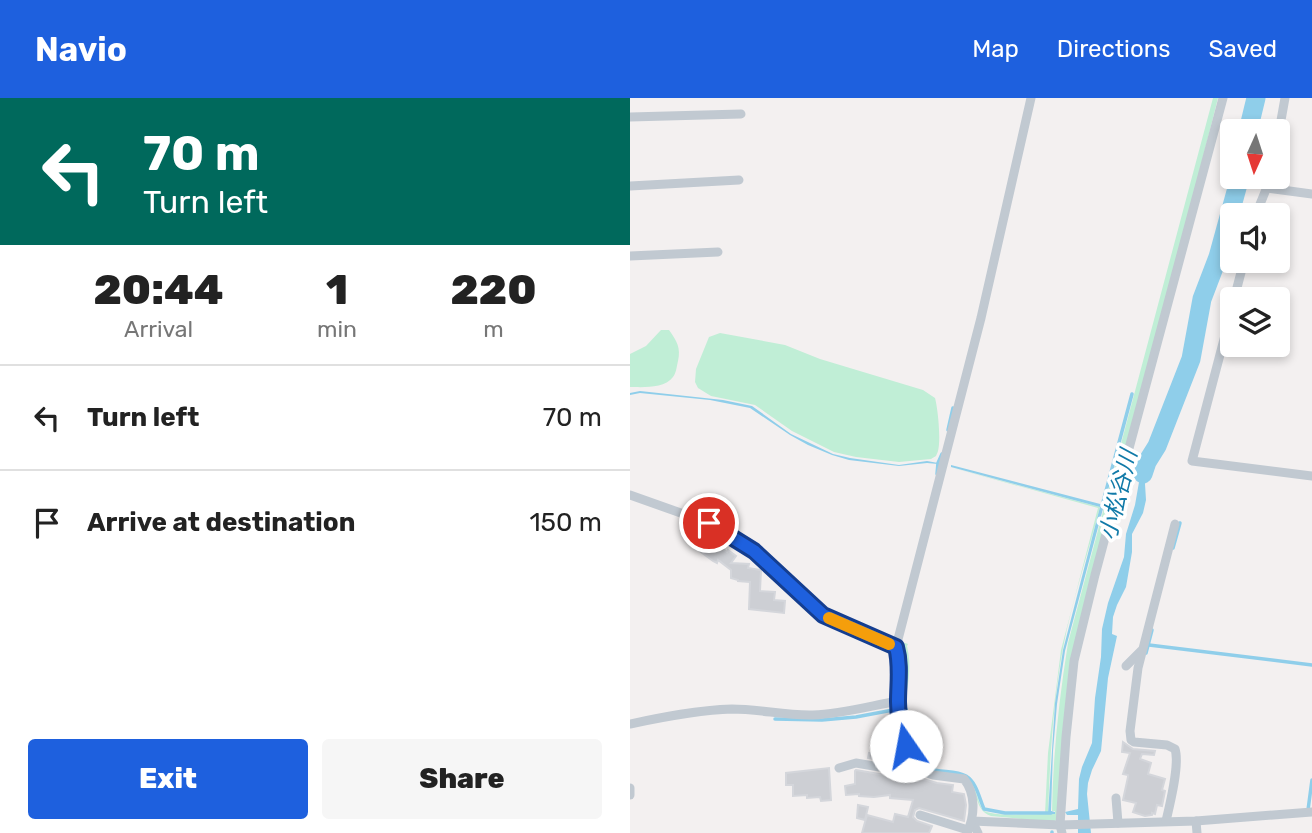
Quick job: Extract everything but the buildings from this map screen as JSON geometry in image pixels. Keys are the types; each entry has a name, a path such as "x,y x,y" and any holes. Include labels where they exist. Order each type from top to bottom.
{"street":[{"path":"921,771 906,746 900,727 899,660 896,647 981,318 1031,98"},
{"path":"1063,828 1066,737 1074,661 1223,98"},
{"path":"1281,119 1285,98"},
{"path":"630,117 741,114"},
{"path":"630,186 738,180"},
{"path":"1274,189 1312,194"},
{"path":"630,256 718,252"},
{"path":"1220,355 1192,461 1312,476"},
{"path":"630,495 709,523 754,551 823,615 896,647"},
{"path":"1166,821 1177,755 1175,749 1167,745 1134,742 1131,740 1130,731 1142,649 1175,524"},
{"path":"1126,666 1142,649"},
{"path":"630,724 665,716 731,709 826,714 898,701"},
{"path":"839,768 856,763 964,779 973,799 969,828"},
{"path":"630,788 630,795"},
{"path":"1115,824 1116,798"},
{"path":"920,816 969,828 1063,828 1196,821 1310,811"},
{"path":"1196,821 1197,833"},
{"path":"969,828 978,833"}],"green space":[{"path":"1213,98 1218,98 1077,640 1067,702 1059,818 1053,822 991,816 982,810 965,778 931,771 924,767 917,761 905,735 902,709 905,708 905,724 909,738 922,765 965,777 974,787 983,810 1003,814 1045,814 1048,753 1061,650 1098,508 946,466 1100,507 1063,648 1052,731 1048,814 1055,814 1055,811 1052,811 1055,748 1068,643"},
{"path":"661,330 669,330 678,345 679,356 674,376 664,384 630,387 630,354 646,346"},
{"path":"720,333 785,345 820,359 923,390 935,398 936,403 939,440 936,455 931,459 899,462 834,452 792,431 755,405 711,396 698,388 695,382 696,369 709,337"},
{"path":"902,642 908,644 909,661 905,704 902,702"}],"water":[{"path":"640,391 723,400 752,406 791,434 833,454 899,465 927,461 938,464 899,466 849,460 808,445 750,408 710,400 640,393 630,395"},
{"path":"1154,447 1153,462 1148,469 1145,484 1143,513 1132,534 1126,587 1113,617 1112,634 1117,636 1108,678 1101,751 1088,783 1091,833 1078,833 1078,815 1067,815 1065,812 1078,809 1079,779 1092,743 1102,629 1124,557 1126,534 1135,505 1142,465 1146,455"},
{"path":"951,465 1104,505 1065,651 1053,751 1051,811 1055,814 1048,814 1055,703 1063,650 1100,507"}],"waterway":[{"name":"小松谷川","path":"1251,119 1256,98"},
{"name":"小松谷川","path":"1143,474 1157,446 1191,359 1202,299 1218,257 1237,189"},
{"path":"1102,506 1132,394"},
{"path":"948,430 953,408"},
{"path":"937,474 942,454"},
{"path":"1173,548 1180,523"},
{"path":"797,585 819,606"},
{"path":"1146,653 1152,630"},
{"path":"1149,645 1312,665"},
{"path":"906,709 906,730 921,761 928,768 957,773 970,779 984,809 1005,813 1051,813"},
{"path":"775,719 822,720 893,710"},
{"path":"1308,810 1312,780"}],"slow traffic":[{"path":"829,618 889,644"}],"route":[{"path":"709,523 754,551 823,615 896,647 899,660 900,727 906,746"}]}
